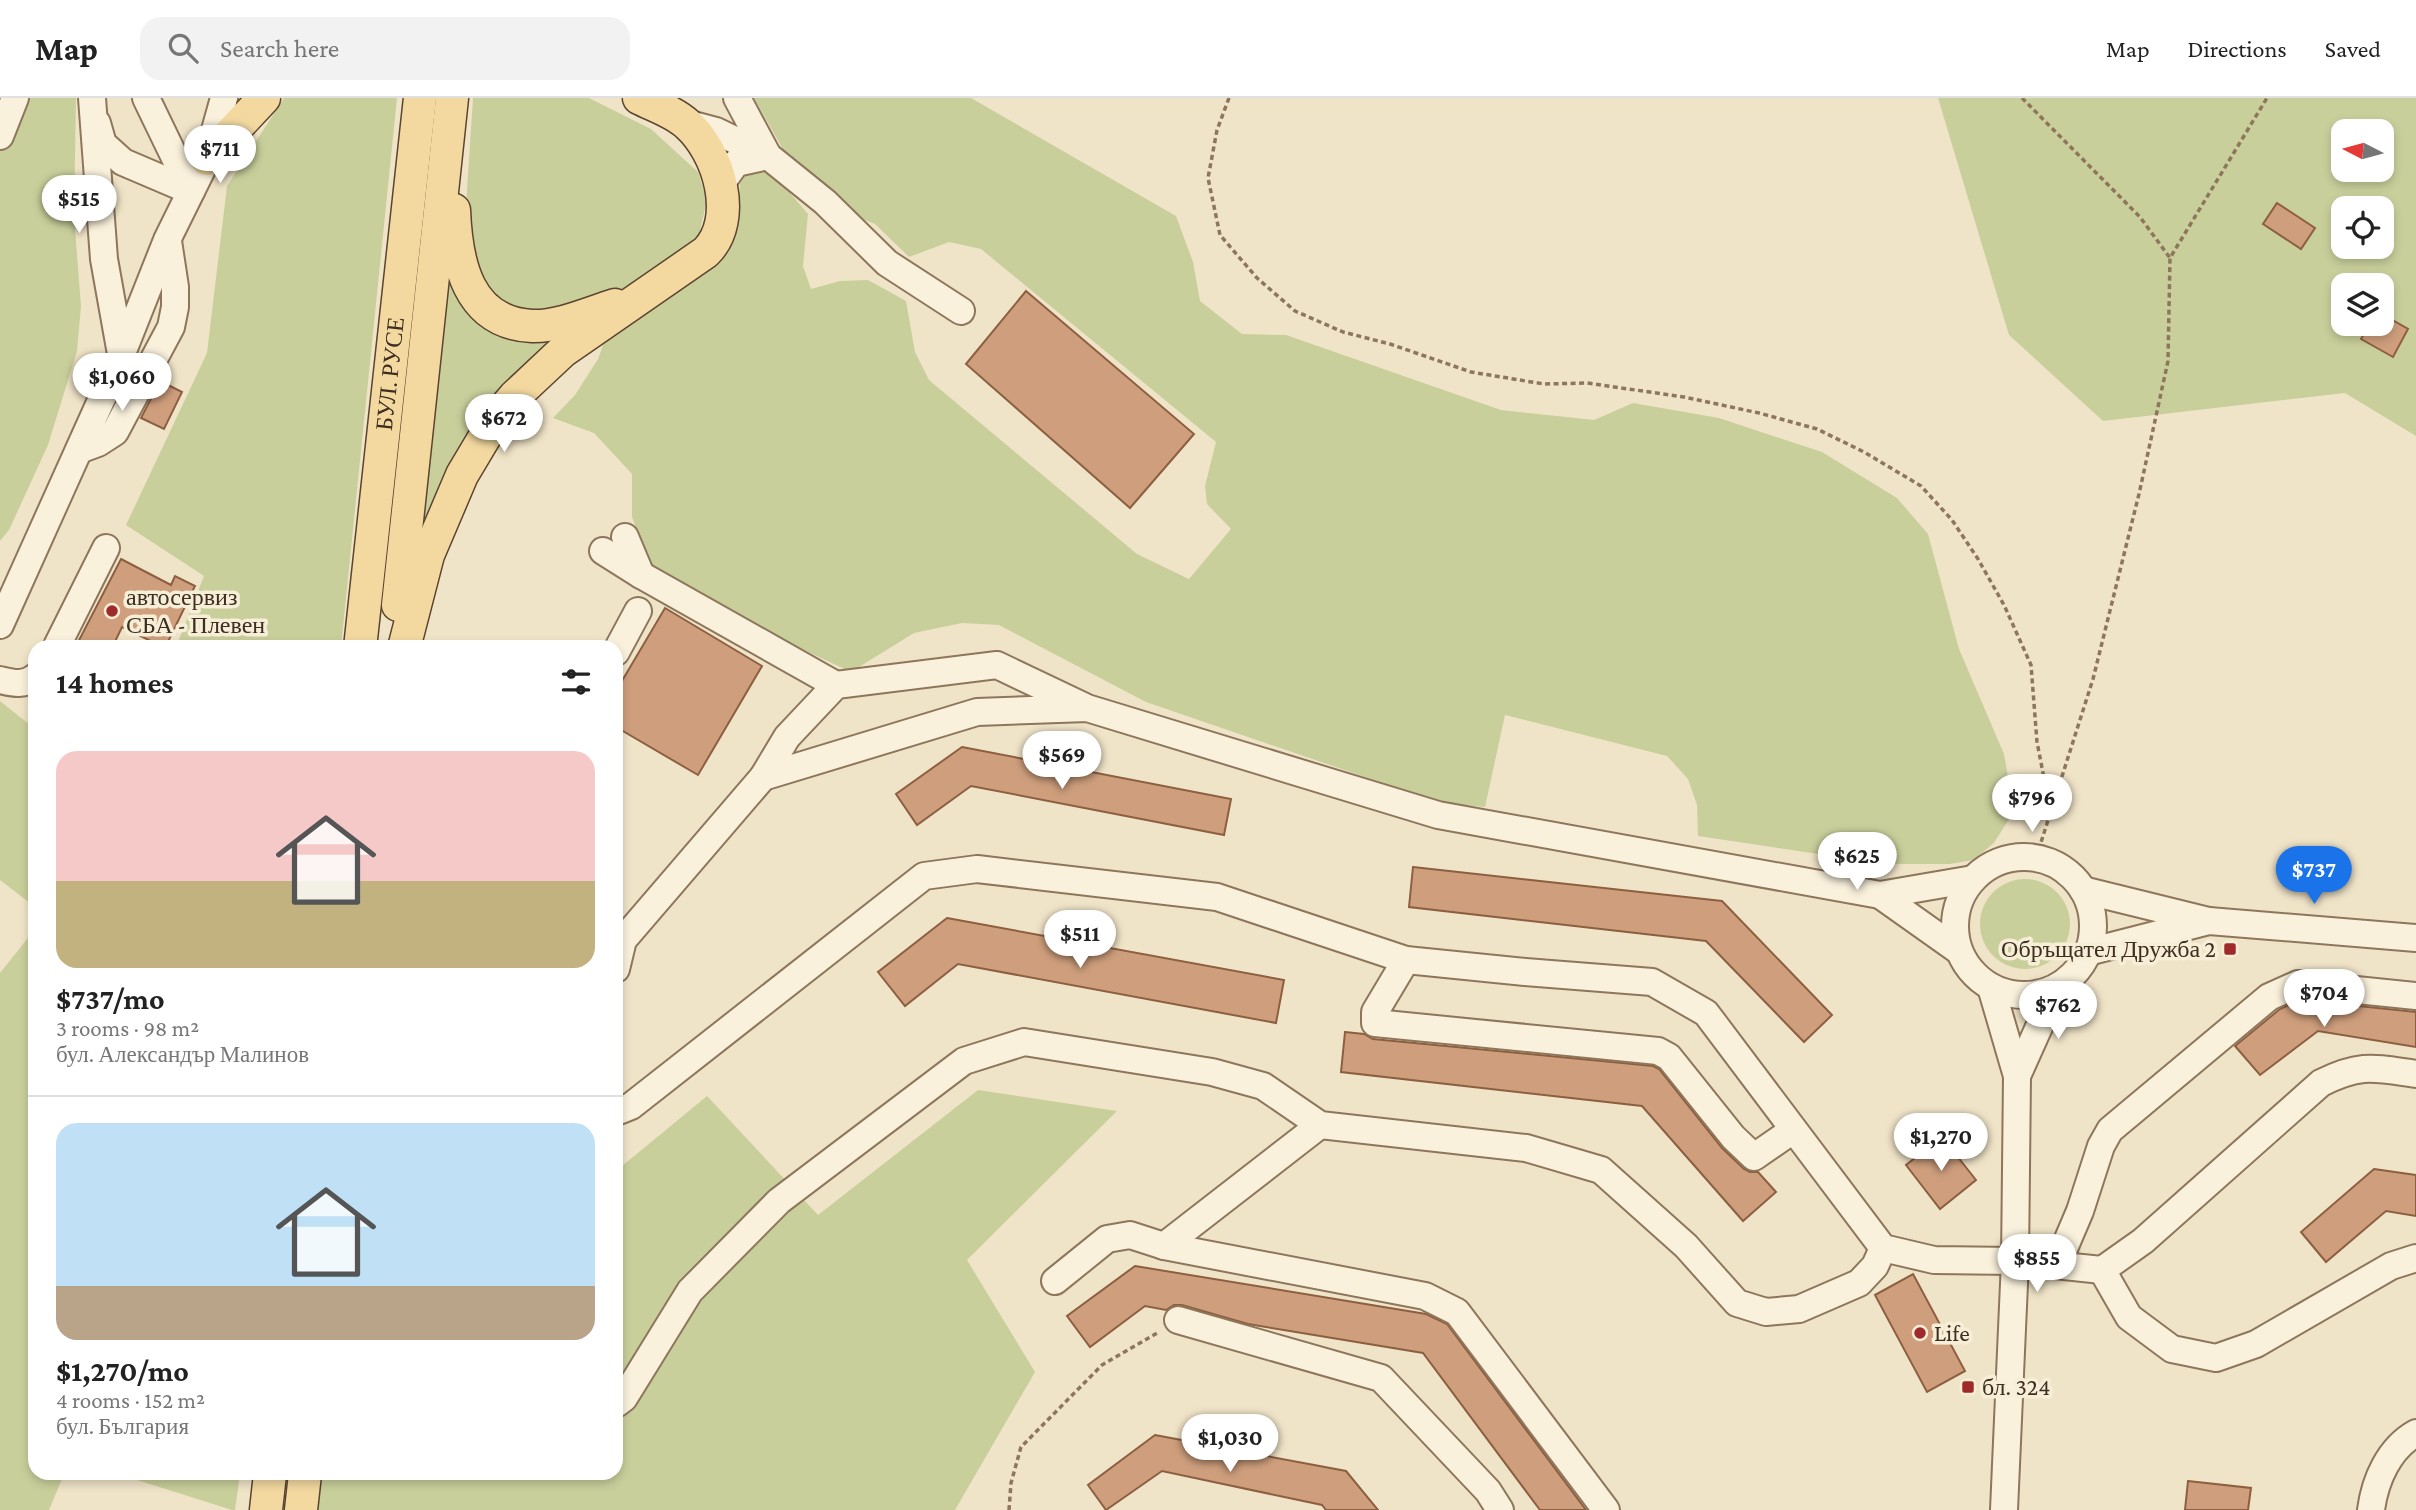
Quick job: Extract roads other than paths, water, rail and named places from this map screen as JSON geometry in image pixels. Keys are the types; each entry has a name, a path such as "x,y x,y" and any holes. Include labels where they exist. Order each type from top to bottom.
{"main road":[{"path":"207,159 264,98"},
{"path":"406,640 432,544 462,475 496,418 515,396 563,351 650,294 714,244 722,220 723,204 720,185 707,151 686,123 639,98"},
{"name":"БУЛ. РУСЕ","path":"361,640 419,105"},
{"path":"451,106 455,237 470,292 497,315 532,326 575,318 650,294"},
{"name":"БУЛ. РУСЕ","path":"395,640 451,106"},
{"path":"266,1510 269,1480"},
{"path":"301,1510 304,1480"}],"street":[{"path":"0,136 15,98"},
{"path":"146,98 191,191"},
{"path":"0,625 10,579 79,450 121,356 167,240 207,159 224,98"},
{"path":"737,98 768,156"},
{"path":"93,103 103,144 123,162 191,191"},
{"path":"93,103 104,259 121,356"},
{"path":"686,123 716,131 768,156 825,202 887,263 961,311"},
{"path":"720,185 736,163 768,156"},
{"path":"79,450 98,443 115,432 171,327 175,287 167,240"},
{"path":"614,544 640,575 836,685 997,665 1087,708 1438,815 1880,895 1973,879"},
{"path":"60,640 106,548"},
{"path":"622,640 638,611"},
{"path":"0,680 16,684 28,681"},
{"path":"623,940 762,777 787,737 836,685"},
{"path":"762,777 977,712 1087,708"},
{"path":"1880,895 1959,951 1975,975 1992,987 2012,994 2035,995 2057,987 2074,974 2088,952 2093,920 2089,904 2082,890 2067,872 2056,865 2036,858 2007,859 1995,863 1973,879 1957,907 1955,928 1959,951"},
{"path":"623,1109 631,1106 924,876 977,869 1217,897 1406,960 1652,982 1706,1013 1883,1248 1934,1260 2015,1261 2102,1270 2143,1241 2321,1083 2346,1070 2372,1068 2416,1074"},
{"path":"2082,890 2209,921 2416,938"},
{"path":"2088,952 2209,921"},
{"path":"1406,960 1374,1012 1375,1023 1658,1051 1669,1057 1733,1137 1754,1157 1793,1130"},
{"path":"2057,1265 2080,1211 2101,1146 2110,1130 2269,997 2298,984 2416,996"},
{"path":"1992,987 2017,1076 2015,1261 2004,1510"},
{"path":"2017,1076 2057,987"},
{"path":"623,1399 690,1291 779,1201 964,1061 1024,1042 1212,1072 1263,1086 1320,1125 1526,1148 1601,1170 1686,1247 1737,1303 1766,1312 1799,1309 1859,1283 1875,1266 1883,1248"},
{"path":"1164,1246 1320,1125"},
{"path":"1055,1281 1107,1239 1130,1235 1164,1246 1425,1296 1457,1312 1605,1510"},
{"path":"2102,1270 2129,1317 2172,1349 2216,1357 2256,1344 2391,1266 2416,1258"},
{"path":"1178,1320 1381,1378 1488,1491 1500,1510"},
{"path":"2371,1510 2372,1499 2386,1462 2402,1441 2416,1433"}],"place":[{"name":"автосервиз СБА - Плевен","path":"112,611"},
{"name":"Обръщател Дружба 2","path":"2230,949"},
{"name":"Life","path":"1920,1333"},
{"name":"бл. 324","path":"1968,1387"}]}
